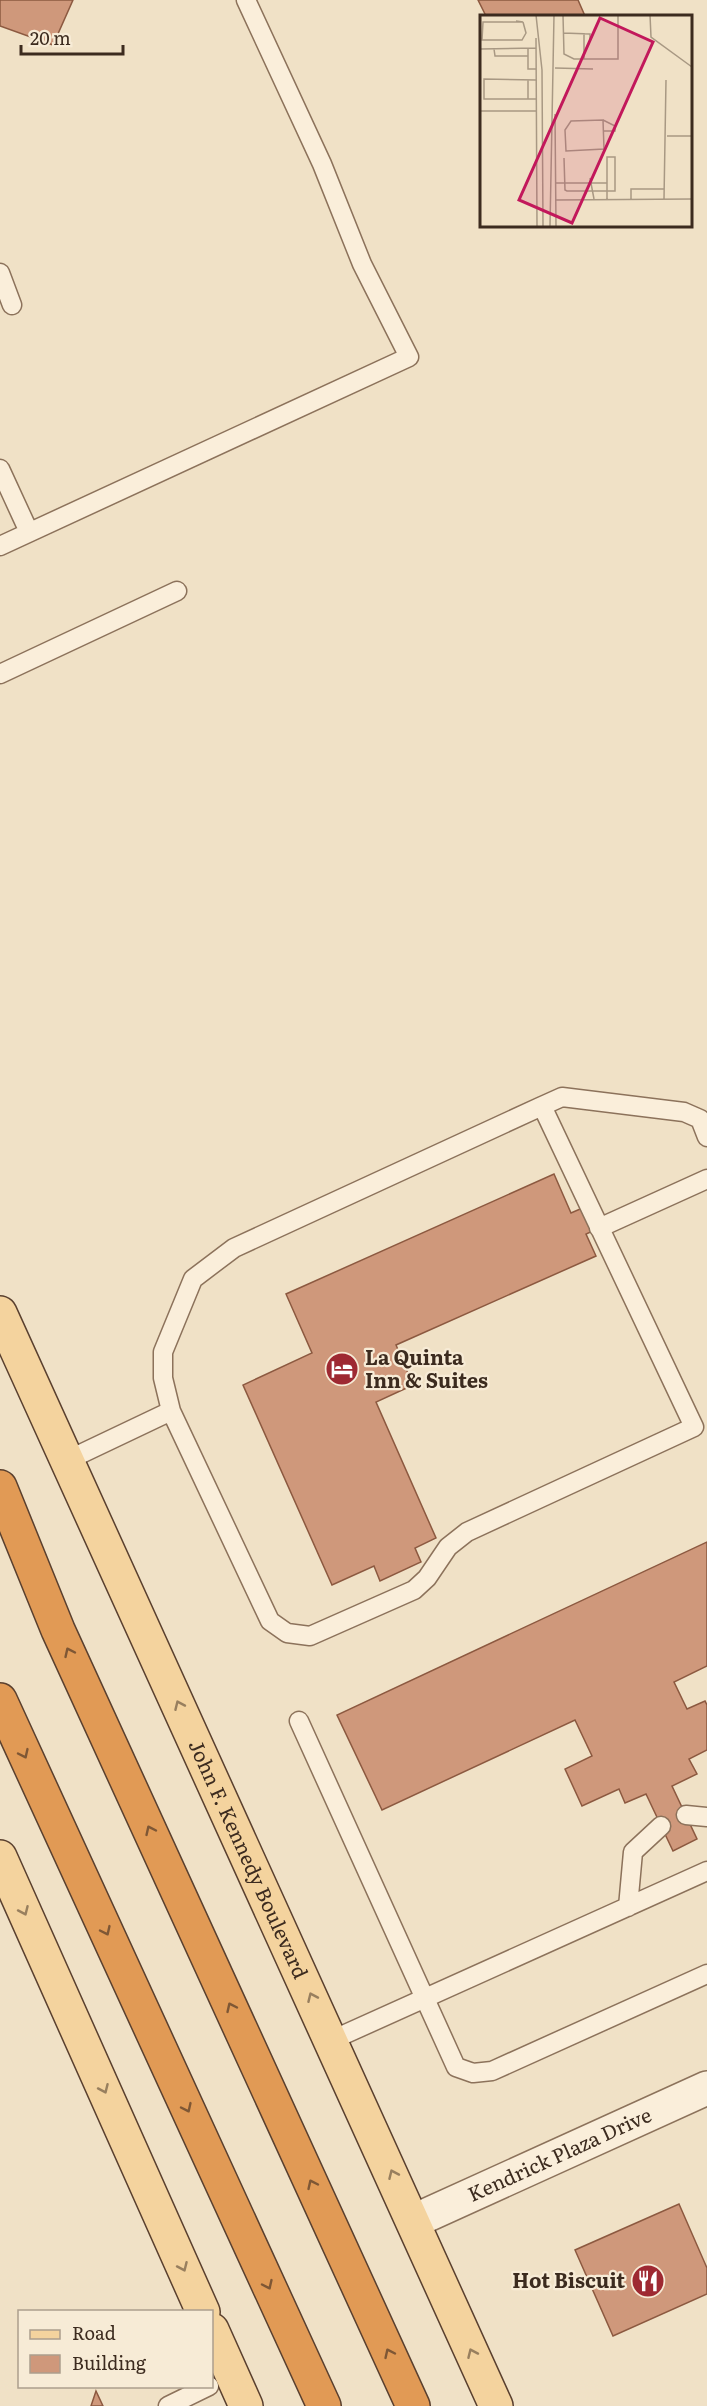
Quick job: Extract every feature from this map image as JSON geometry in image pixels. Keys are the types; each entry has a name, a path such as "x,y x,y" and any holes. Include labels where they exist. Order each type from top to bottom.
{"highway":[{"path":"0,1487 58,1630 413,2406"},
{"path":"0,1700 324,2406"}],"main road":[{"name":"John F. Kennedy Boulevard","path":"0,1313 332,2040 496,2406"},
{"path":"0,1857 202,2310"},
{"path":"213,2339 218,2383 246,2406"}],"street":[{"name":"Kendrick Plaza Drive","path":"414,2221 707,2088"}],"lane":[{"path":"0,546 409,357 362,264 322,164 246,0"},
{"path":"0,273 12,305"},
{"path":"0,469 29,532"},
{"path":"0,674 177,591"},
{"path":"542,1106 694,1427 467,1532 448,1547 427,1578 414,1590 310,1636 287,1633 270,1621 171,1411 163,1378 163,1352 193,1279 234,1248 542,1106 562,1097 684,1112 700,1119 707,1137"},
{"path":"600,1228 707,1179"},
{"path":"68,1460 171,1411"},
{"path":"299,1721 456,2067 473,2073 492,2071 707,1974"},
{"path":"686,1815 707,1817"},
{"path":"628,1907 633,1852 662,1826"},
{"path":"332,2040 707,1871"},
{"path":"168,2406 207,2388"}],"building":[{"path":"0,0 73,0 53,45 0,26"},
{"path":"478,0 578,0 585,15 486,15"},
{"name":"La Quinta Inn & Suites","path":"554,1174 571,1213 587,1206 597,1229 586,1234 596,1256 396,1345 413,1385 376,1402 436,1538 415,1548 421,1562 380,1581 374,1566 332,1585 243,1385 312,1353 286,1294"},
{"path":"707,1542 707,1666 674,1682 687,1709 705,1701 707,1705 707,1750 689,1759 697,1774 672,1786 697,1839 673,1851 646,1794 625,1803 619,1789 582,1806 565,1769 592,1756 575,1720 382,1810 337,1715"},
{"name":"Hot Biscuit","path":"679,2204 707,2268 707,2294 613,2336 575,2250"},
{"path":"96,2391 103,2406 91,2406"}],"place":[{"name":"La Quinta Inn & Suites","path":"342,1369"},
{"name":"Hot Biscuit","path":"648,2281"}]}
